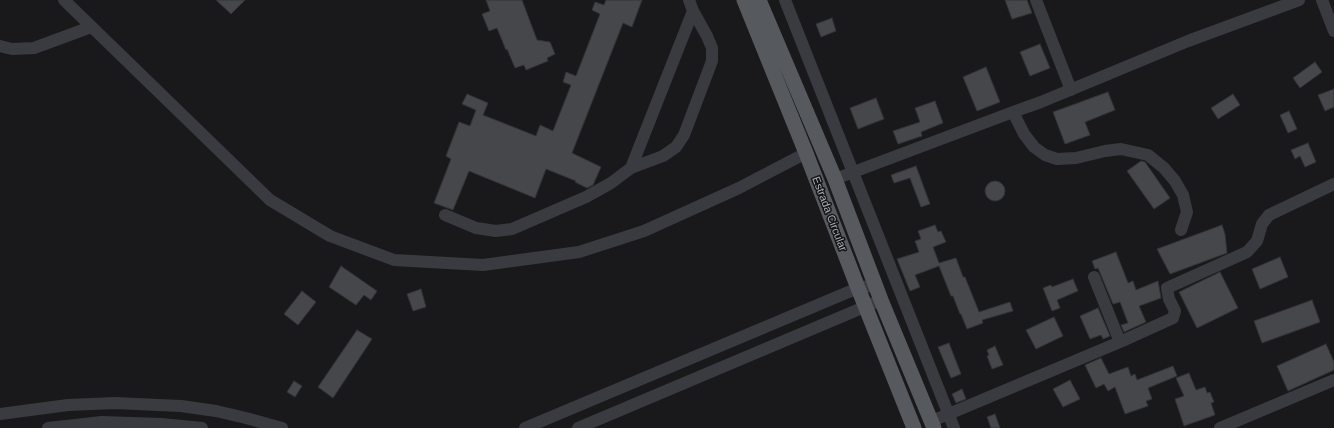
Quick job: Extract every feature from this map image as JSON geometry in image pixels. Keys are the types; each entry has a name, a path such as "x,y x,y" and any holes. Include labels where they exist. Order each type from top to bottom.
{"main road":[{"name":"Estrada Circular","path":"744,0 914,428"},
{"path":"759,0 835,179 933,425"}],"street":[{"path":"64,0 90,27 270,200 330,236 394,260 483,265 579,252 644,231 739,188 806,153"},
{"path":"785,0 954,428"},
{"path":"1036,0 1071,90"},
{"path":"835,179 1041,102 1188,41 1299,0"},
{"path":"1322,0 1334,30"},
{"path":"445,214 476,228 496,231 512,229 586,197 611,183 631,168 663,156 676,147 684,135 712,61 712,48 691,5"},
{"path":"631,168 691,5"},
{"path":"0,46 12,49 34,48 90,27"},
{"path":"1013,112 1024,134 1034,147 1045,155 1057,159 1076,158 1121,149 1148,155 1164,168 1175,181 1183,195 1187,212 1181,230"},
{"path":"933,425 948,414 1120,342 1173,318 1175,311 1169,299 1167,288 1247,252 1256,242 1262,224 1269,215 1334,184"},
{"path":"1094,277 1120,342"},
{"path":"525,428 858,288 876,285"},
{"path":"578,428 882,300"},
{"path":"1220,428 1334,380"},
{"path":"0,414 76,405 115,403 181,406 216,411 282,428"},
{"path":"48,428 102,422 161,424 202,428"}],"building":[{"path":"216,0 245,0 231,14"},
{"path":"486,0 522,0 537,40 550,42 555,54 547,58 548,61 526,70 524,65 515,68 497,28 489,31 482,14 490,11"},
{"path":"606,0 642,0 632,27 623,23 572,153 601,167 593,185 587,188 575,182 576,181 546,169 535,198 469,171 453,210 434,203 451,159 446,156 459,122 470,126 476,110 462,104 467,94 488,103 483,115 536,136 540,125 553,131 571,85 563,82 566,72 576,76 600,14 592,10 595,2 604,5"},
{"path":"1005,0 1027,0 1032,13 1012,19"},
{"path":"832,18 836,31 821,37 816,24"},
{"path":"1040,44 1050,68 1030,76 1020,52"},
{"path":"1315,62 1322,72 1300,88 1293,78"},
{"path":"986,67 1000,102 977,111 963,77"},
{"path":"1334,89 1334,107 1325,111 1318,95"},
{"path":"1108,92 1115,110 1085,122 1090,135 1065,144 1053,112"},
{"path":"1233,94 1240,105 1218,119 1211,108"},
{"path":"876,98 884,119 858,129 850,108"},
{"path":"935,101 943,123 921,132 922,136 898,144 893,131 920,122 915,108"},
{"path":"1289,111 1297,129 1288,133 1280,115"},
{"path":"1308,143 1316,162 1305,167 1300,156 1295,159 1291,150"},
{"path":"1141,161 1145,162 1170,198 1154,209 1127,171"},
{"path":"916,166 930,204 921,207 910,178 894,183 891,175"},
{"path":"995,181 1002,184 1005,191 1002,198 995,201 988,198 985,191 988,184"},
{"path":"935,225 938,232 941,231 946,242 933,247 939,263 956,258 979,312 1010,302 1013,311 982,320 983,323 967,329 953,296 951,296 939,266 915,275 920,287 910,291 897,259 919,252 915,241 921,239 918,231"},
{"path":"1222,225 1225,234 1227,253 1170,274 1157,249"},
{"path":"1116,252 1128,283 1133,281 1136,290 1158,281 1161,298 1139,306 1146,322 1124,332 1121,325 1128,323 1120,302 1113,304 1098,268 1095,269 1092,261"},
{"path":"1280,257 1288,277 1260,289 1252,269"},
{"path":"341,266 377,291 371,300 364,295 356,305 329,287"},
{"path":"1220,272 1238,308 1197,328 1179,292"},
{"path":"1073,279 1078,291 1057,300 1060,308 1052,311 1043,288 1051,285 1052,287"},
{"path":"421,289 426,307 413,311 407,294"},
{"path":"302,291 316,302 298,325 284,314"},
{"path":"1312,300 1320,322 1262,343 1254,321"},
{"path":"1098,308 1110,336 1103,339 1101,335 1090,339 1080,316"},
{"path":"1054,317 1063,336 1036,349 1026,330"},
{"path":"357,330 372,339 333,398 318,387"},
{"path":"949,343 961,374 951,378 938,347"},
{"path":"1326,344 1334,362 1334,370 1288,391 1277,366"},
{"path":"995,346 1003,365 992,369 987,356 989,355 987,350"},
{"path":"1101,358 1109,374 1128,367 1131,376 1135,374 1137,380 1173,366 1177,376 1148,388 1152,399 1146,401 1148,406 1125,414 1115,387 1108,391 1104,384 1096,388 1085,365"},
{"path":"1189,373 1196,390 1205,387 1207,393 1210,392 1214,402 1211,403 1215,415 1184,426 1175,399 1184,396 1176,378"},
{"path":"1070,380 1080,399 1063,407 1053,389"},
{"path":"294,381 302,386 295,397 287,392"},
{"path":"962,389 966,399 956,403 952,394"},
{"path":"995,414 1000,428 991,428 987,417"}]}
